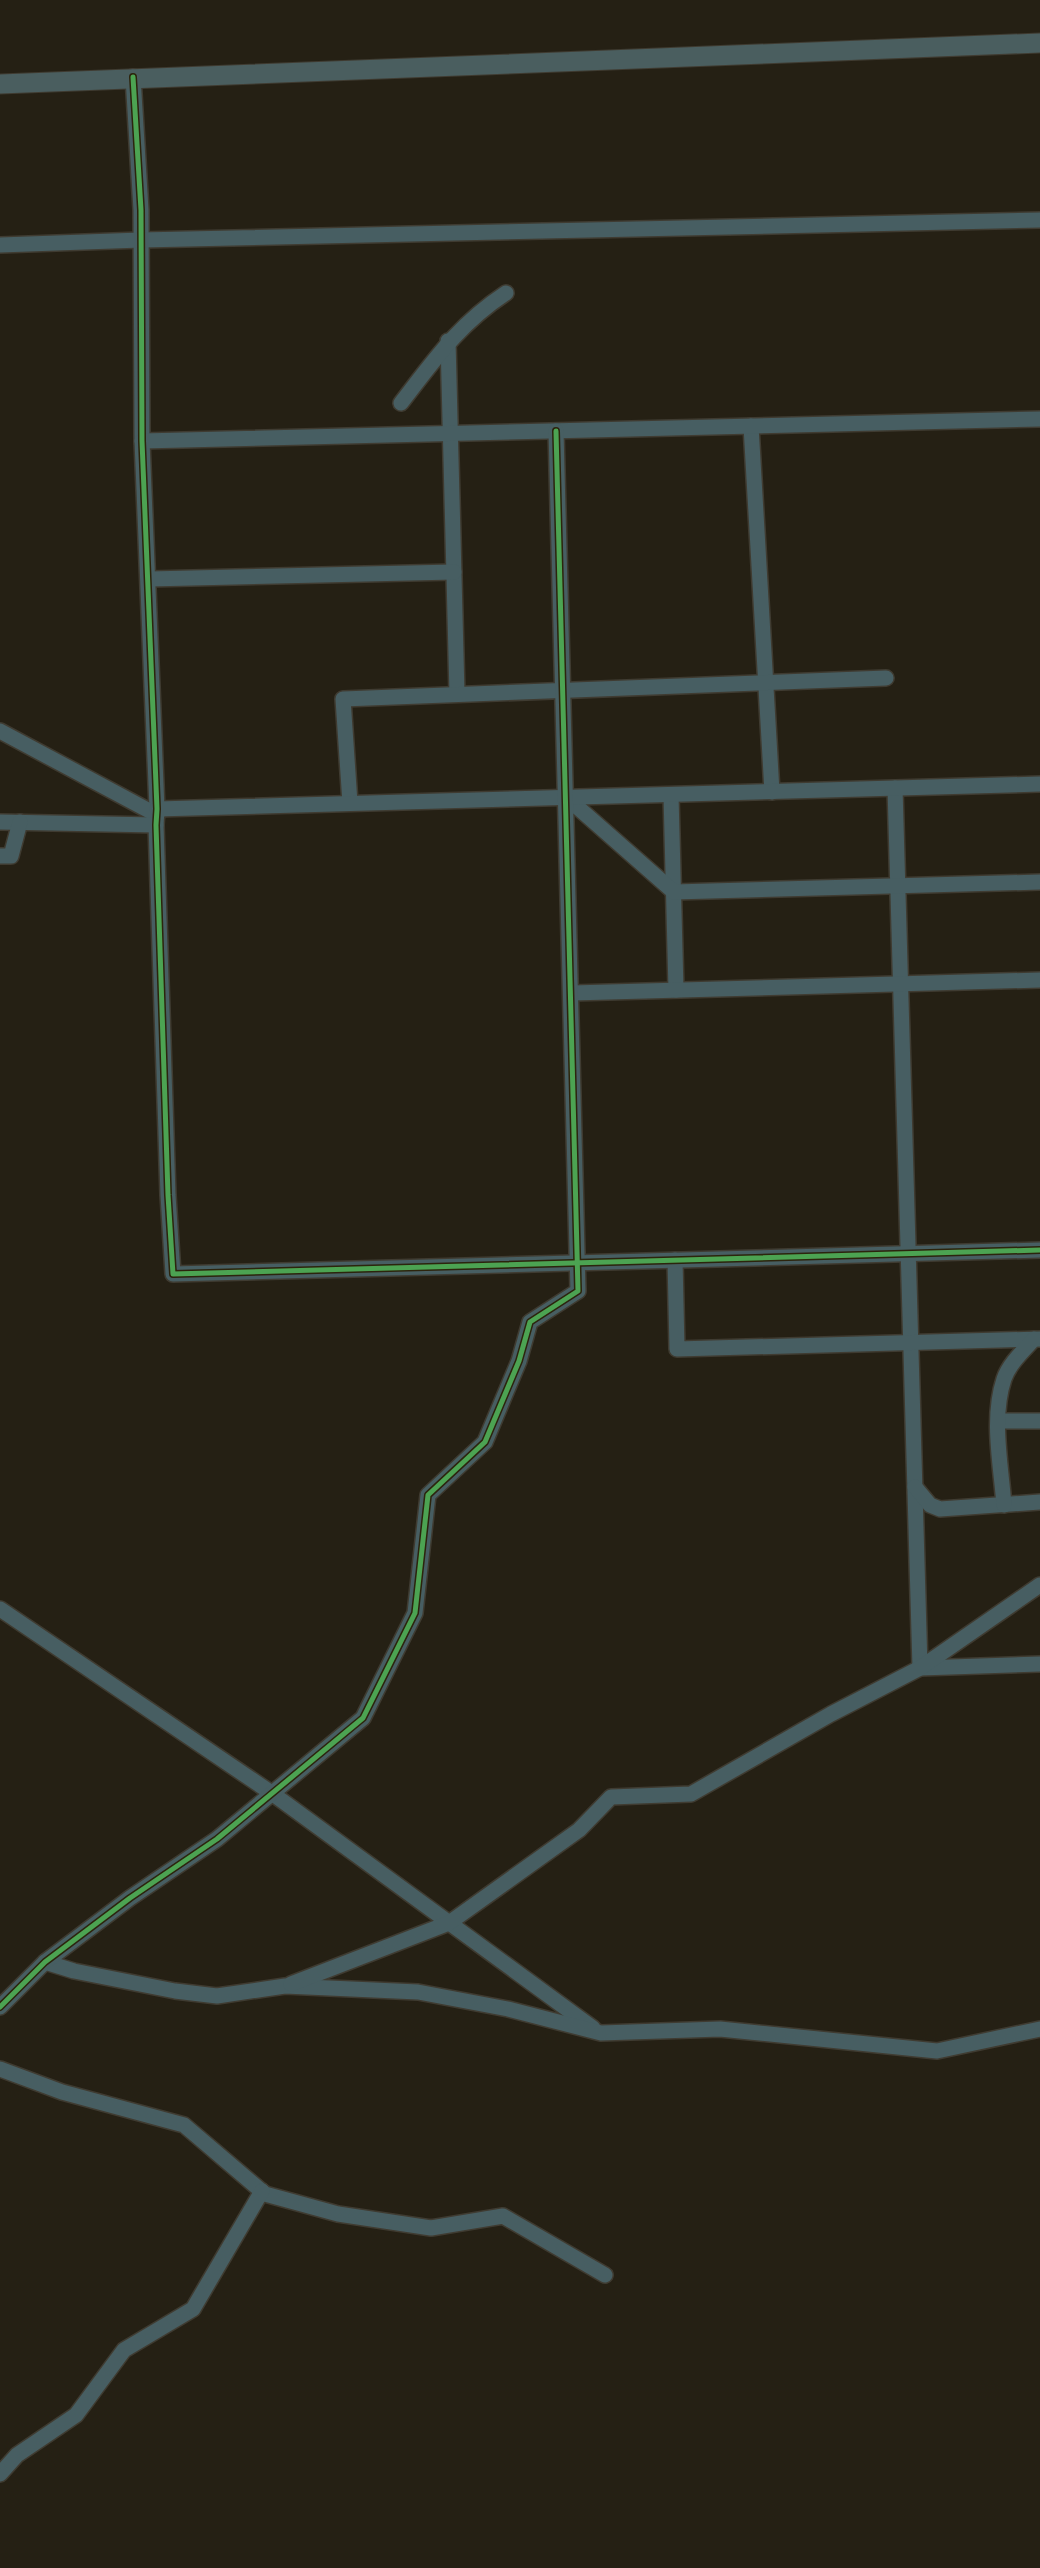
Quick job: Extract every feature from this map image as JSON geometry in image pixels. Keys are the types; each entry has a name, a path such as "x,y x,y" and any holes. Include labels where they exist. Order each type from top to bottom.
{"main road":[{"path":"0,84 133,77 1040,43"}],"street":[{"path":"133,77 141,210 142,441 149,579 168,1194 173,1274 1040,1250"},
{"path":"0,245 141,240 1040,220"},
{"path":"401,403 448,341 479,311 506,293"},
{"path":"448,341 457,694"},
{"path":"142,441 1040,419"},
{"path":"751,426 772,792"},
{"path":"0,2007 45,1962 130,1898 217,1839 363,1718 414,1613 428,1495 485,1442 519,1361 530,1322 578,1292 579,1263 556,431"},
{"path":"149,579 454,572"},
{"path":"350,803 343,699 886,678"},
{"path":"0,730 157,816"},
{"path":"0,822 157,816 350,803 1040,784"},
{"path":"895,788 920,1668"},
{"path":"671,794 676,990"},
{"path":"566,797 674,892 1040,882"},
{"path":"0,856 11,856 20,822"},
{"path":"572,992 1040,980"},
{"path":"675,1260 677,1349 1037,1339"},
{"path":"1004,1506 999,1421 1000,1396 1004,1377 1019,1354 1037,1339"},
{"path":"999,1421 1040,1421"},
{"path":"915,1487 930,1505 940,1510 1040,1502"},
{"path":"284,1986 449,1923 579,1830 611,1797 691,1794 831,1714 920,1668 1040,1584"},
{"path":"0,1609 273,1794 601,2034"},
{"path":"920,1668 1040,1664"},
{"path":"45,1962 74,1971 175,1991 217,1996 284,1986 418,1992 508,2009 601,2034 720,2030 936,2051 1040,2029"},
{"path":"0,2069 62,2092 184,2125 262,2191 338,2214 431,2228 503,2216 605,2275"},
{"path":"0,2474 17,2455 76,2415 124,2350 194,2309 262,2191"}],"cycle path":[{"path":"133,77 141,210 142,441 157,809 168,1195 173,1274 1040,1250"},
{"path":"0,2007 45,1962 130,1898 217,1839 363,1718 415,1613 428,1495 485,1442 519,1361 530,1322 578,1291 556,431"}]}
